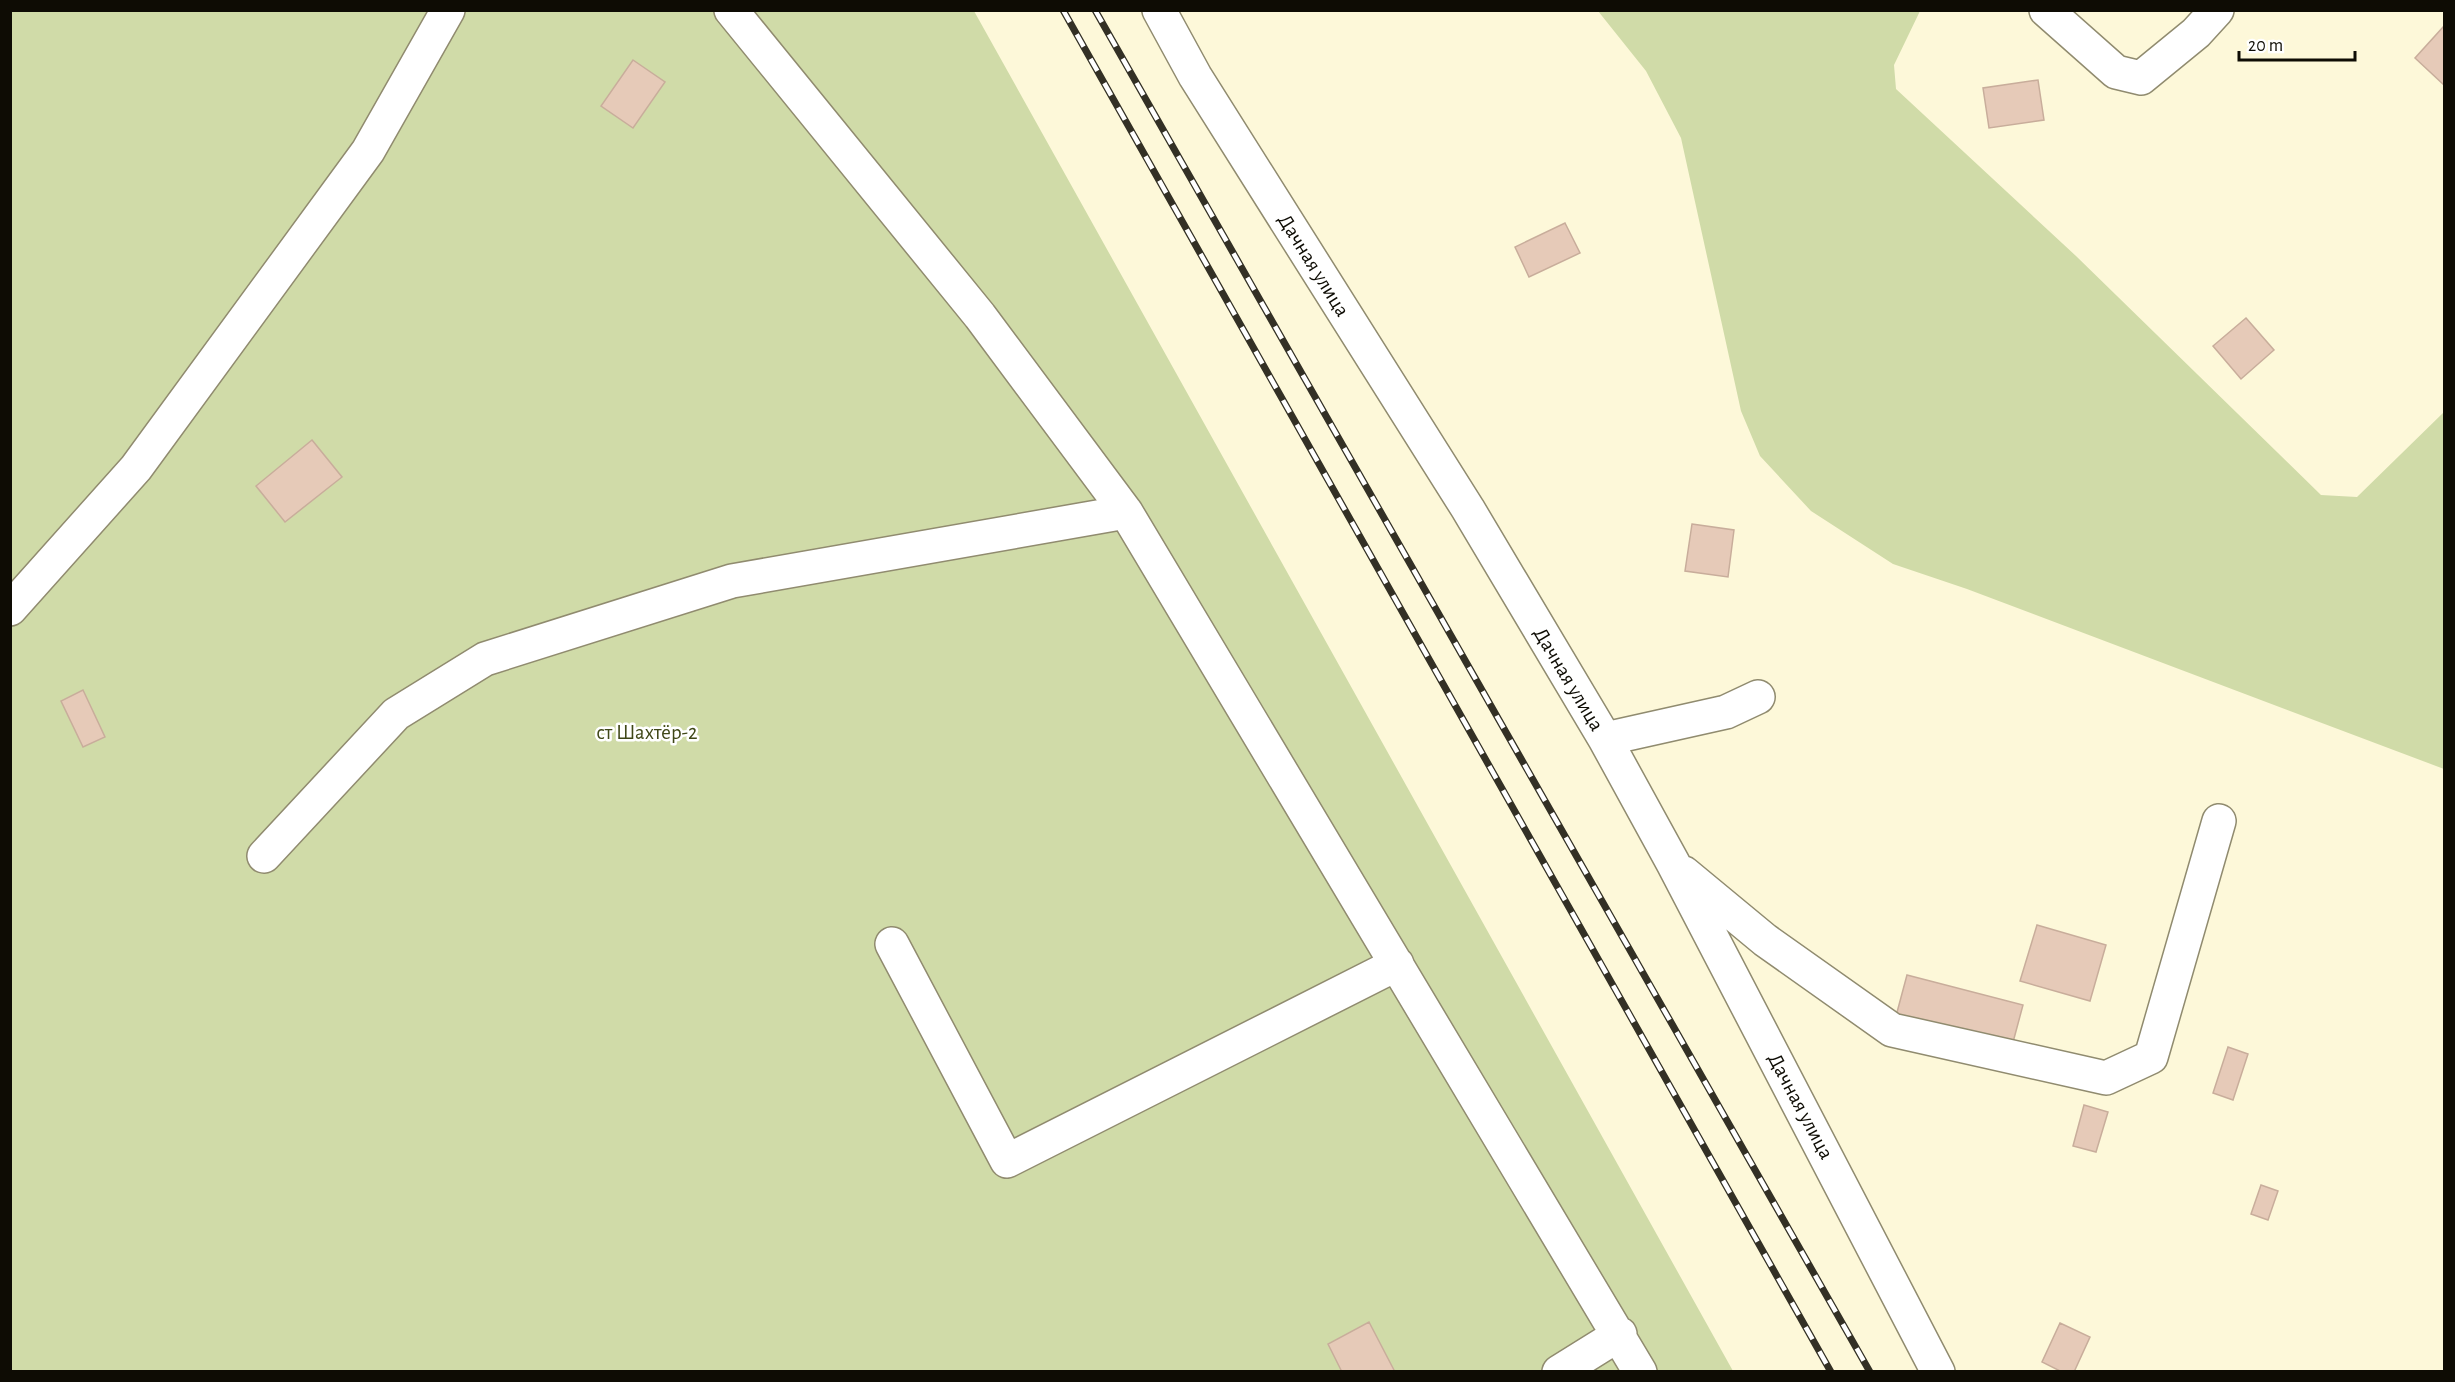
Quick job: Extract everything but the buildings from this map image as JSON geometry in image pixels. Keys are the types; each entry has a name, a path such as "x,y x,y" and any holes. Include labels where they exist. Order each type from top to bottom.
{"street":[{"path":"10,609 136,468 368,152 448,10"},
{"path":"731,10 980,316 1126,512 1620,1334 1640,1371"},
{"name":"Дачная улица","path":"1159,10 1195,76 1468,509 1605,739 1673,863 1938,1371"},
{"path":"2046,10 2116,72 2141,78 2196,33 2217,10"},
{"path":"264,856 396,714 485,658 732,581 1126,512"},
{"path":"1605,739 1726,712 1758,697"},
{"path":"1673,863 1765,940 1892,1030 2106,1078 2151,1057 2219,821"},
{"path":"892,945 1007,1161 1397,964"},
{"path":"1559,1371 1620,1334"}],"green space":[{"name":"ст Шахтёр-2","path":"10,11 974,11 1733,1371 11,1371"},
{"path":"1598,11 1920,11 1894,65 1896,89 2076,256 2321,495 2357,497 2444,412 2444,769 1967,589 1893,564 1811,511 1760,456 1741,411 1681,138 1646,71"}],"railway":[{"path":"1063,10 1831,1372"},
{"path":"1095,10 1870,1372"}]}
